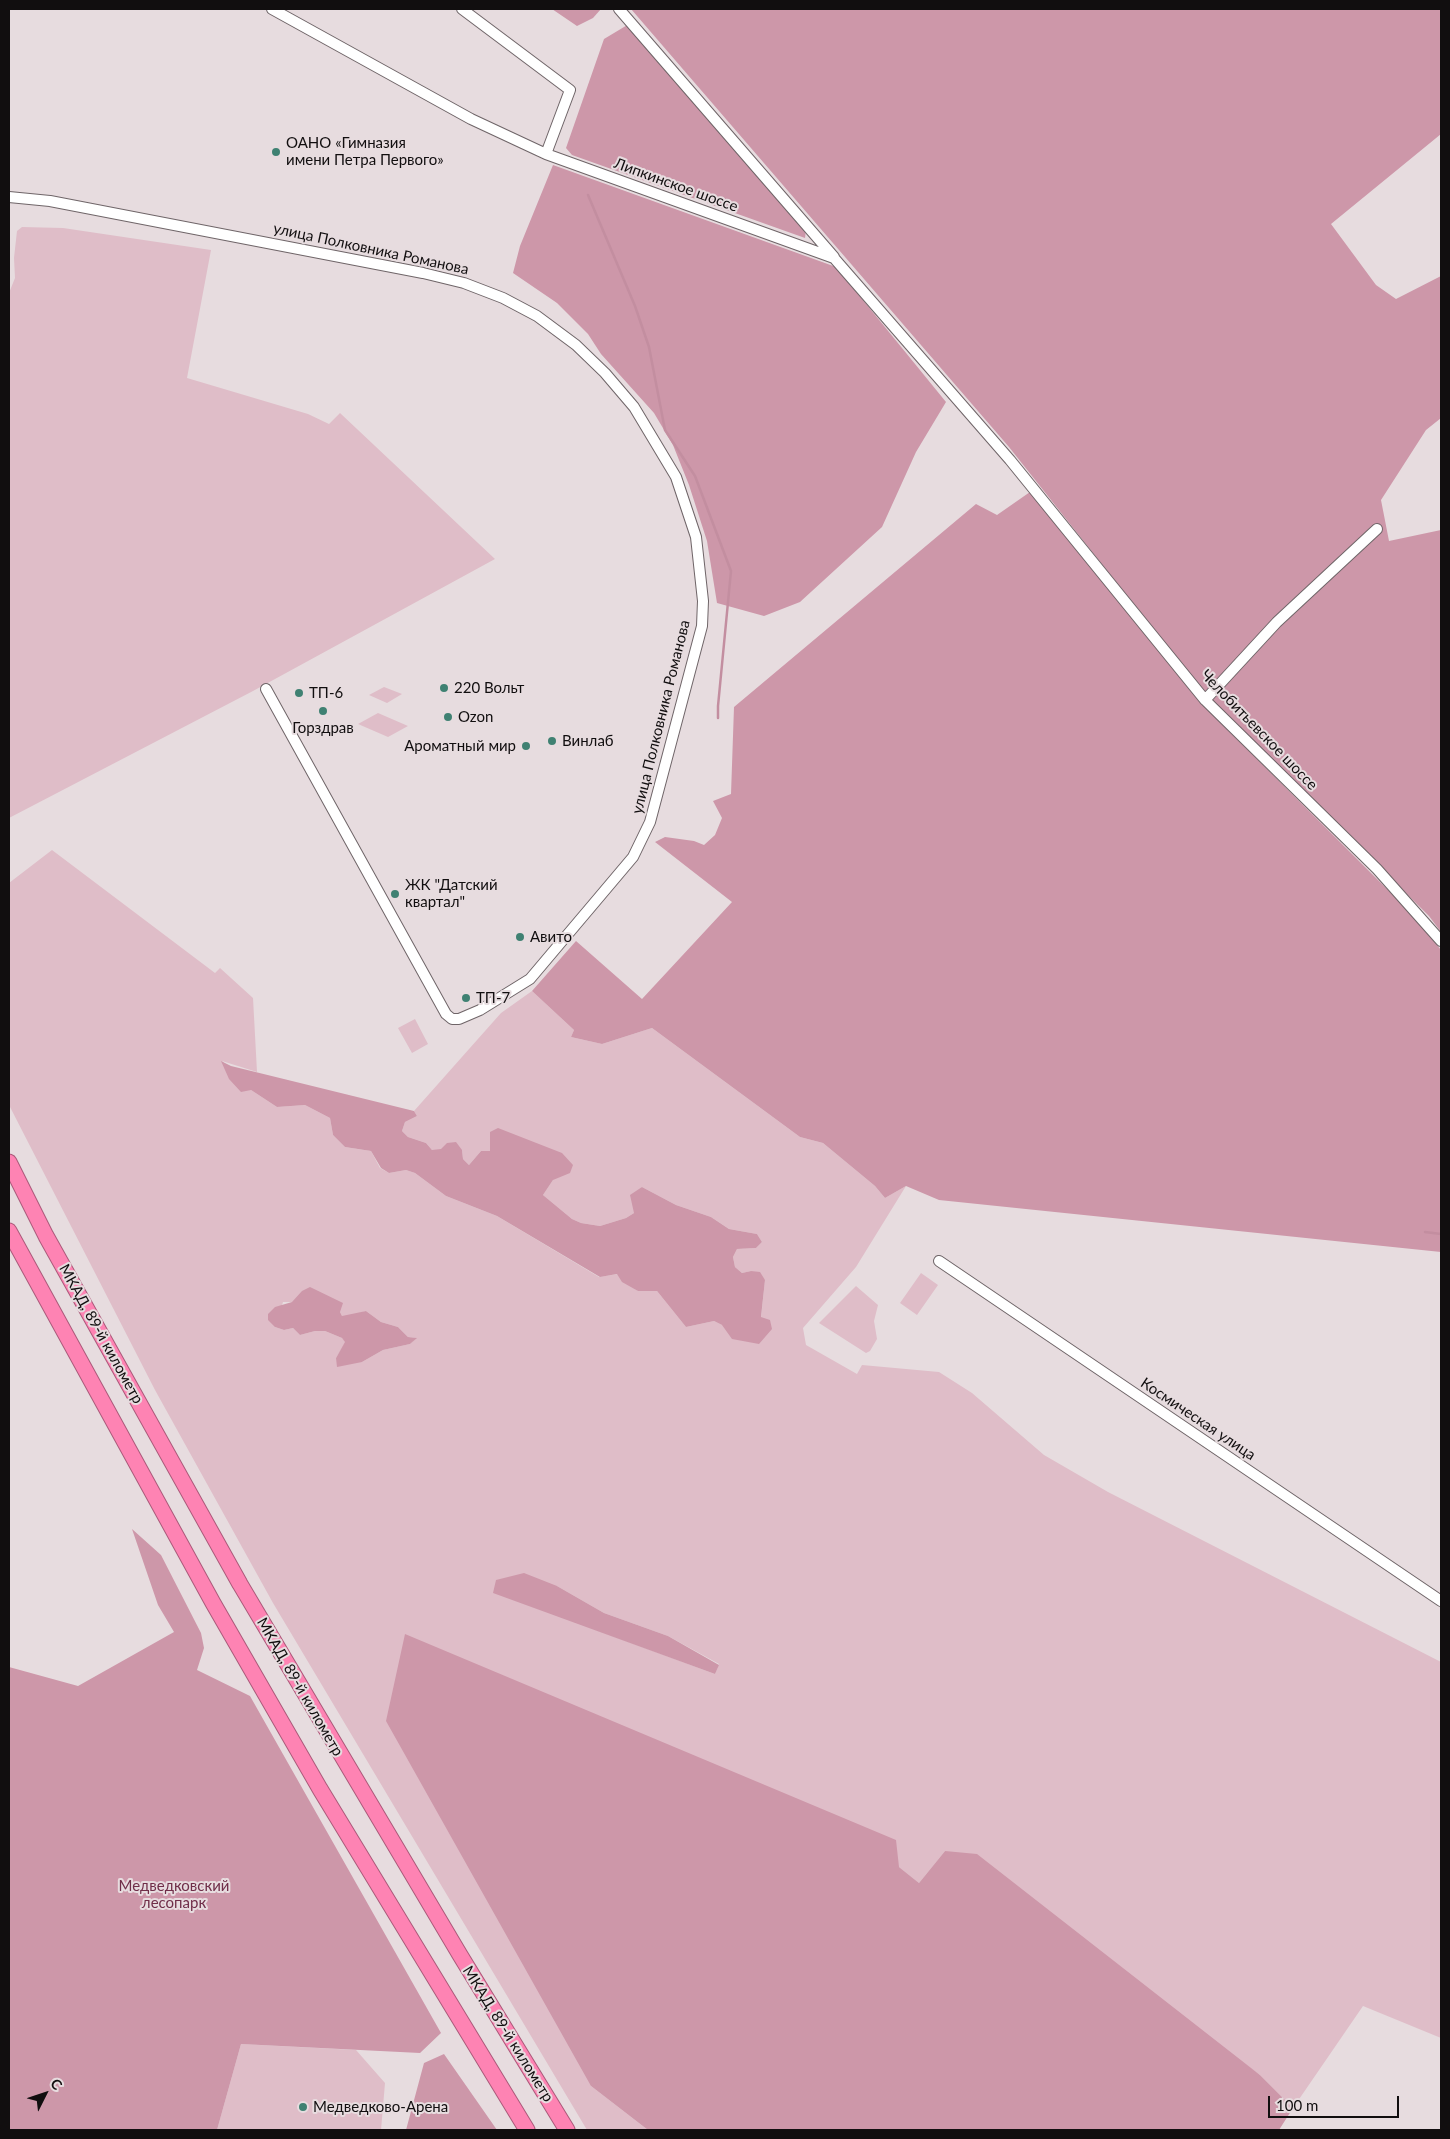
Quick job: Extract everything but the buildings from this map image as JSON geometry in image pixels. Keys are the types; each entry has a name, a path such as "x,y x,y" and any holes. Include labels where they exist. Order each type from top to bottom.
{"highway":[{"name":"МКАД, 89-й километр","path":"9,1162 46,1236 240,1584 445,1930 567,2130"},
{"path":"9,1232 217,1612 320,1789 527,2130"}],"street":[{"name":"Липкинское шоссе","path":"272,9 471,119 546,154 834,258 1010,460"},
{"path":"462,9 570,90 546,154"},
{"path":"618,9 834,258"},
{"name":"улица Полковника Романова","path":"9,197 50,201 423,273 464,283 503,298 537,316 576,345 605,373 634,407 676,477 688,506 696,537 703,601 702,626 650,822 632,857 530,978 480,1010 459,1019 452,1019 446,1014 266,689"},
{"name":"Челобитьевское шоссе","path":"1010,460 1205,700 1377,869 1441,940"},
{"path":"1205,700 1277,622 1377,529"},
{"name":"Космическая улица","path":"939,1261 1441,1601"}],"shaded area":[{"path":"22,227 63,228 211,250 187,378 308,414 329,424 340,413 495,559 253,691 9,818 9,293 15,278 14,258 17,231"},
{"path":"384,687 402,694 387,703 369,695"},
{"path":"378,713 408,726 388,737 358,724"},
{"path":"52,850 215,973 220,968 253,998 257,1072 222,1061 251,1090 277,1107 305,1105 330,1118 333,1135 345,1147 371,1151 380,1168 389,1173 406,1170 415,1173 446,1196 497,1216 599,1277 618,1274 638,1291 657,1291 686,1327 714,1321 722,1325 761,1318 765,1280 751,1271 742,1273 735,1267 733,1257 737,1249 756,1248 762,1242 757,1234 729,1229 711,1217 676,1205 642,1187 634,1213 626,1218 600,1226 581,1223 572,1219 543,1195 553,1180 490,1132 490,1151 481,1151 469,1165 463,1159 462,1150 432,1150 426,1143 408,1137 402,1131 405,1122 417,1116 414,1111 501,1013 532,991 574,1030 571,1037 602,1044 652,1028 800,1137 823,1143 875,1186 885,1198 906,1186 856,1267 803,1328 806,1345 857,1374 862,1365 939,1372 972,1393 1044,1455 1108,1492 1441,1662 1441,2038 1363,2006 1293,2108 1260,2075 945,1851 919,1883 899,1867 591,2086 648,2130 587,2130 273,1603 155,1390 9,1105 9,883","holes":["283,1302 292,1302 340,1312 342,1316 347,1317 366,1311 381,1322 398,1327 408,1337 416,1338 410,1344 383,1350 362,1362 336,1358 346,1342 342,1338 325,1331 315,1331 300,1335 293,1328 284,1330 275,1327","557,1586 604,1613 668,1636 719,1664 715,1674 494,1592"]},
{"path":"415,1019 428,1044 412,1053 398,1028"},
{"path":"921,1273 938,1285 917,1315 900,1303"},
{"path":"856,1286 878,1305 874,1321 877,1339 870,1351 866,1353 819,1323"},
{"name":"Медведково-Арена","path":"241,2044 356,2050 385,2083 381,2130 217,2130"}],"green space":[{"path":"552,9 601,9 593,18 577,26"},
{"path":"631,9 1441,9 1441,134 1331,224 1376,285 1396,299 1441,276 1441,418 1426,430 1381,500 1389,541 1441,530 1441,932 1429,916 1204,693 1009,447"},
{"path":"629,24 806,230 805,238 572,155 566,148 604,39"},
{"path":"553,165 836,267 946,402 916,452 882,527 800,602 764,616 717,603 707,541 689,485 673,445 654,413 601,354 588,334 557,303 513,273 520,246"},
{"path":"1030,492 1202,704 1415,917 1441,950 1441,1252 939,1200 906,1186 885,1198 875,1186 823,1143 800,1137 652,1028 602,1044 571,1037 574,1030 532,991 576,941 642,999 732,902 655,842 665,837 694,841 704,845 715,835 722,818 713,801 731,794 734,707 976,504 997,515"},
{"path":"221,1061 231,1066 414,1111 417,1116 405,1122 402,1131 408,1137 426,1143 432,1150 441,1149 447,1143 456,1142 462,1150 463,1159 469,1165 481,1151 490,1151 490,1132 498,1128 562,1153 573,1165 570,1173 553,1180 543,1195 572,1219 581,1223 600,1226 626,1218 634,1213 630,1195 642,1187 676,1205 711,1217 729,1229 757,1234 762,1242 756,1248 737,1249 733,1257 735,1267 742,1273 760,1272 765,1280 761,1317 770,1320 772,1329 759,1344 732,1339 722,1325 714,1321 686,1327 657,1291 638,1291 622,1282 617,1274 600,1277 497,1216 446,1196 415,1173 406,1170 389,1173 381,1168 371,1151 345,1147 333,1135 330,1118 305,1105 277,1107 251,1090 241,1092 229,1079"},
{"path":"310,1287 343,1303 340,1312 342,1316 366,1311 381,1322 398,1327 408,1337 417,1338 410,1344 383,1350 362,1362 337,1367 336,1358 345,1342 342,1338 325,1331 315,1331 300,1335 293,1328 284,1330 275,1327 268,1320 268,1314 275,1307 292,1302 302,1291"},
{"name":"Медведковский лесопарк","path":"132,1529 161,1555 201,1633 204,1648 197,1670 250,1696 441,2033 420,2053 241,2044 217,2130 9,2130 9,1667 78,1686 174,1632 158,1605"},
{"path":"524,1573 557,1586 604,1613 668,1636 719,1665 715,1674 493,1593 496,1580"},
{"path":"405,1634 896,1840 899,1867 919,1883 945,1851 977,1854 1260,2075 1293,2108 1279,2130 648,2130 591,2086 386,1721"},
{"path":"444,2054 497,2130 406,2130 424,2063"}],"waterway":[{"path":"588,195 635,306 649,347 665,430 695,476 731,571 718,718"},
{"path":"1425,1232 1441,1234"}],"place":[{"name":"ОАНО «Гимназия имени Петра Первого»","path":"276,152"},
{"name":"220 Вольт","path":"444,688"},
{"name":"ТП-6","path":"299,693"},
{"name":"Горздрав","path":"323,711"},
{"name":"Ozon","path":"448,717"},
{"name":"Винлаб","path":"552,741"},
{"name":"Ароматный мир","path":"526,746"},
{"name":"ЖК \"Датский квартал\"","path":"395,894"},
{"name":"Авито","path":"520,937"},
{"name":"ТП-7","path":"466,998"},
{"name":"Медведково-Арена","path":"303,2107"}]}
